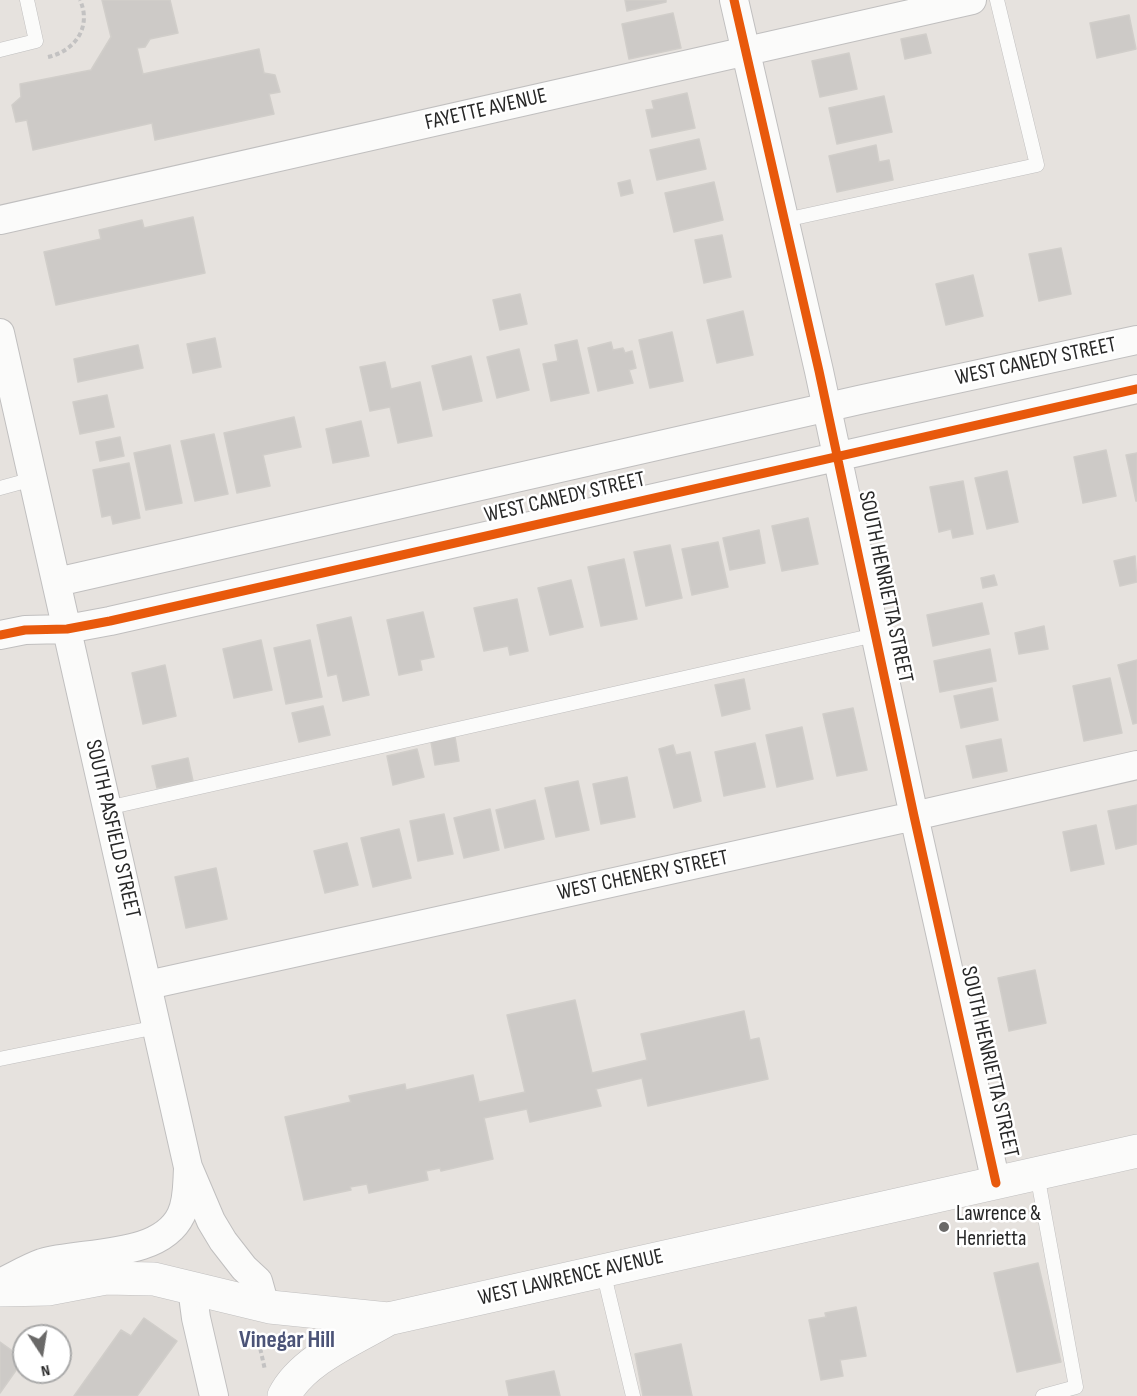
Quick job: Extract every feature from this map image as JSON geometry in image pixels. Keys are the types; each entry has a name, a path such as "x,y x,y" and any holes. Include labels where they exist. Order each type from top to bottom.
{"street":[{"name":"SOUTH HENRIETTA STREET","path":"735,0 996,1183"},
{"name":"FAYETTE AVENUE","path":"0,220 972,0"},
{"name":"SOUTH PASFIELD STREET","path":"0,333 188,1167 211,1221 223,1241 244,1268 258,1281 260,1317"},
{"name":"WEST CANEDY STREET","path":"57,582 826,407 1137,340"},
{"name":"WEST CANEDY STREET","path":"0,635 25,630 68,629 1137,389"},
{"name":"WEST CHENERY STREET","path":"148,985 1137,765"},
{"name":"WEST LAWRENCE AVENUE","path":"0,1290 48,1289 114,1278 154,1280 192,1288 260,1317 388,1319 1137,1151"},
{"path":"0,1283 42,1263 146,1244 162,1237 180,1217 186,1202 188,1167"},
{"path":"192,1288 214,1396"},
{"path":"276,1388 288,1388 308,1367 388,1319"}],"lane":[{"path":"0,50 36,42 27,0"},
{"path":"784,220 996,176 1037,165 997,0"},
{"path":"0,488 33,479"},
{"path":"107,808 875,635"},
{"path":"0,1059 157,1028"},
{"path":"1037,1174 1076,1387 1043,1396"},
{"path":"603,1271 633,1396"}],"path":[{"path":"260,1317 276,1388"}],"building":[{"path":"102,0 170,0 178,33 150,39 145,47 137,48 143,74 259,49 264,73 275,75 280,92 269,94 274,114 155,140 152,123 33,150 27,120 16,122 12,105 21,97 20,84 91,70 111,37"},
{"path":"625,0 666,0 666,2 627,11"},
{"path":"673,13 681,48 629,59 622,24"},
{"path":"1129,15 1136,49 1097,58 1090,23"},
{"path":"926,34 931,53 905,59 901,39"},
{"path":"849,53 857,89 820,97 812,61"},
{"path":"687,93 695,128 652,137 646,110 654,109 652,101"},
{"path":"884,96 892,132 837,144 829,108"},
{"path":"699,139 706,169 657,180 650,150"},
{"path":"876,145 879,162 889,160 893,180 837,192 829,156"},
{"path":"630,180 633,193 621,196 618,183"},
{"path":"714,182 723,220 674,232 665,193"},
{"path":"193,217 205,273 56,305 44,252 101,239 99,230 142,220 144,228"},
{"path":"722,235 731,277 704,283 695,240"},
{"path":"1061,248 1071,294 1039,301 1029,254"},
{"path":"973,275 983,316 946,325 936,284"},
{"path":"520,294 527,324 500,330 493,300"},
{"path":"743,311 753,355 717,363 707,320"},
{"path":"672,332 683,381 650,388 639,340"},
{"path":"215,338 221,367 193,373 187,344"},
{"path":"577,340 589,393 551,401 543,364 558,361 555,345"},
{"path":"611,342 613,350 623,348 625,353 632,351 636,368 629,370 633,383 598,391 588,348"},
{"path":"138,345 143,368 78,382 74,359"},
{"path":"519,349 529,390 497,398 487,357"},
{"path":"471,356 482,401 443,410 432,366"},
{"path":"385,362 391,389 420,382 432,436 398,443 390,407 370,411 360,367"},
{"path":"107,395 114,427 80,434 73,402"},
{"path":"294,417 301,447 263,455 270,486 237,493 224,433"},
{"path":"361,421 369,456 333,463 326,429"},
{"path":"214,434 228,494 195,501 181,441"},
{"path":"120,437 124,456 100,461 96,442"},
{"path":"170,445 182,503 146,510 134,453"},
{"path":"1106,450 1116,496 1083,503 1074,457"},
{"path":"1137,453 1137,501 1136,501 1126,455"},
{"path":"129,463 140,518 113,524 111,515 102,517 93,470"},
{"path":"1007,471 1018,522 987,529 975,478"},
{"path":"963,481 973,534 953,538 951,529 939,532 930,487"},
{"path":"808,518 818,564 782,571 772,526"},
{"path":"759,530 765,563 730,570 723,538"},
{"path":"718,542 728,587 692,595 682,549"},
{"path":"670,545 682,598 646,606 634,552"},
{"path":"1135,556 1137,582 1120,586 1114,561"},
{"path":"624,559 637,619 601,626 588,567"},
{"path":"994,575 997,585 983,588 981,578"},
{"path":"571,580 583,627 550,635 538,588"},
{"path":"517,599 528,651 510,655 508,646 484,651 474,608"},
{"path":"982,603 989,634 933,646 927,615"},
{"path":"423,612 434,657 420,660 422,670 399,675 387,620"},
{"path":"351,617 369,695 343,701 337,674 328,676 317,625"},
{"path":"1044,626 1048,649 1019,654 1015,633"},
{"path":"261,640 272,690 234,698 223,649"},
{"path":"310,640 322,697 286,704 274,648"},
{"path":"990,649 996,681 940,692 934,661"},
{"path":"1137,660 1137,723 1133,724 1118,665"},
{"path":"165,665 176,716 143,724 132,673"},
{"path":"1110,678 1122,733 1084,741 1073,686"},
{"path":"744,679 750,709 722,716 715,685"},
{"path":"992,688 998,720 961,728 954,696"},
{"path":"323,706 330,735 299,742 292,713"},
{"path":"853,708 867,770 837,776 823,714"},
{"path":"802,727 813,779 777,787 766,735"},
{"path":"455,737 459,761 435,765 431,742"},
{"path":"1001,739 1007,771 973,778 966,746"},
{"path":"755,743 765,787 724,796 715,752"},
{"path":"673,745 676,755 690,752 701,801 674,808 659,749"},
{"path":"417,749 424,777 393,785 387,756"},
{"path":"188,758 193,781 157,788 152,766"},
{"path":"627,777 635,817 601,824 593,784"},
{"path":"578,781 589,830 556,837 545,788"},
{"path":"535,800 544,839 505,848 496,810"},
{"path":"1137,805 1137,844 1116,849 1108,811"},
{"path":"490,809 499,850 464,858 454,818"},
{"path":"444,814 453,854 418,861 410,821"},
{"path":"1096,825 1104,864 1071,871 1063,832"},
{"path":"399,829 411,878 373,887 361,838"},
{"path":"347,843 358,885 325,893 314,851"},
{"path":"216,868 227,919 186,928 175,877"},
{"path":"1035,970 1046,1023 1009,1031 998,978"},
{"path":"575,1000 592,1073 647,1060 641,1034 744,1011 750,1040 759,1038 768,1079 648,1106 642,1078 596,1089 601,1106 530,1122 527,1109 484,1118 493,1159 441,1171 440,1168 426,1171 428,1180 369,1193 367,1184 350,1187 351,1190 304,1200 285,1117 351,1102 349,1096 405,1084 406,1090 473,1075 479,1102 525,1092 507,1015"},
{"path":"1038,1263 1061,1362 1017,1372 994,1273"},
{"path":"856,1307 866,1356 840,1360 843,1376 821,1380 809,1320 826,1317 825,1313"},
{"path":"144,1318 177,1341 137,1396 74,1396 121,1330 131,1336"},
{"path":"0,1342 12,1350 12,1376 0,1393"},
{"path":"681,1344 692,1396 643,1396 635,1354"},
{"path":"554,1371 560,1396 509,1396 506,1381"}],"cycle path":[{"path":"734,0 819,371 914,816 996,1183"},
{"path":"0,635 25,630 67,629 110,621 1137,389"}],"place":[{"name":"Lawrence & Henrietta","path":"944,1227"}],"district":[{"name":"Vinegar Hill","path":"287,1341"}]}
